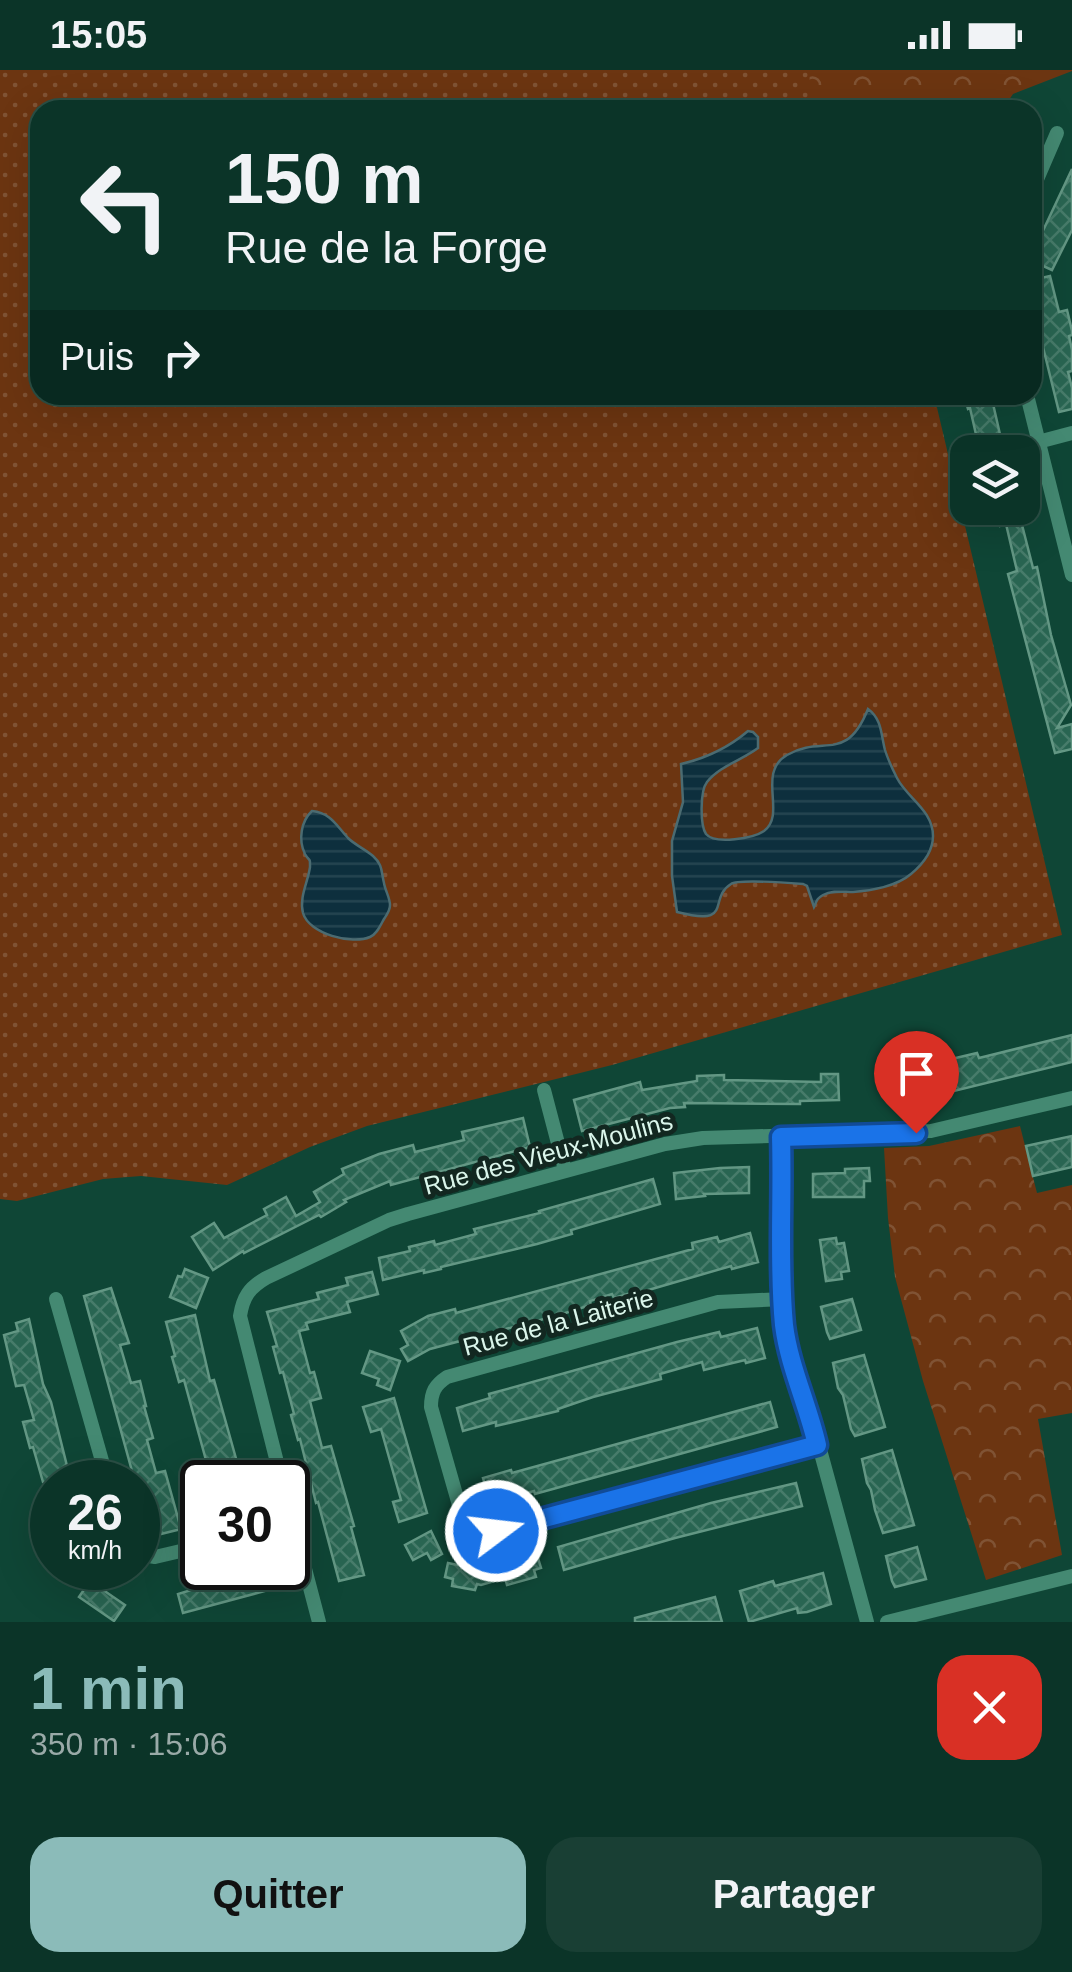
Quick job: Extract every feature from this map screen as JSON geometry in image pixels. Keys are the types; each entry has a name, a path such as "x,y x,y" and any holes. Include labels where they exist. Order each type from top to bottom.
{"street":[{"path":"1042,168 1057,133"},
{"path":"1029,405 1036,435"},
{"path":"1040,441 1072,433"},
{"path":"1040,450 1072,575"},
{"path":"544,1090 564,1170"},
{"name":"Rue des Vieux-Moulins","path":"276,1460 240,1316 246,1294 266,1278 389,1220 684,1140 932,1131 1072,1098"},
{"path":"781,1137 784,1324 790,1358 810,1413 867,1622"},
{"path":"56,1299 102,1460"},
{"name":"Rue de la Laiterie","path":"783,1299 718,1302 446,1377 437,1383 431,1407 461,1512 475,1530 485,1532 817,1445"},
{"path":"887,1622 1072,1576"},
{"path":"310,1590 319,1622"}],"green space":[{"path":"0,70 849,70 857,100 30,100 30,405 936,405 950,463 950,525 965,525 1062,935 612,1065 367,1126 227,1185 141,1176 103,1179 17,1201 0,1199"},
{"path":"810,70 1072,70 1013,94 1009,100 820,100 809,90"},
{"path":"1020,1126 1037,1193 1072,1185 1072,1413 1038,1419 1062,1555 986,1580 923,1381 895,1277 884,1148 929,1146"}],"water":[{"path":"868,709 878,722 897,778 932,827 931,847 919,866 899,882 884,887 826,893 814,907 803,884 743,882 724,890 713,914 677,912 672,841 683,802 681,764 717,752 748,731 758,737 758,748 707,782 702,800 706,834 726,840 752,836 770,824 772,782 778,763 800,749 842,742 860,726"},
{"path":"312,811 329,817 380,865 390,907 370,937 353,940 332,936 313,927 303,913 310,860 303,849 302,831"}],"building":[{"path":"1072,169 1072,230 1052,270 1042,266 1042,233"},
{"path":"1050,276 1059,312 1067,310 1072,331 1072,371 1068,372 1072,409 1059,412 1042,343 1042,278"},
{"path":"967,405 993,405 1000,435 976,435"},
{"path":"1006,525 1022,525 1033,568 1037,567 1071,705 1057,728 1072,724 1072,749 1055,753 1008,574 1017,571"},
{"path":"1072,1035 1072,1062 917,1100 909,1069 977,1053 979,1058"},
{"path":"821,1074 838,1074 839,1100 800,1104 684,1103 685,1107 582,1131 574,1100 640,1082 642,1090 697,1081 697,1076 821,1082"},
{"path":"523,1118 530,1147 391,1185 390,1181 344,1200 321,1217 243,1251 213,1270 192,1237 214,1223 224,1238 267,1215 264,1209 286,1197 296,1216 320,1202 314,1192 344,1174 342,1169 413,1145 415,1152 464,1140 462,1132"},
{"path":"1072,1136 1072,1167 1033,1176 1026,1146"},
{"path":"749,1167 749,1193 676,1199 674,1173"},
{"path":"869,1168 870,1181 864,1181 864,1197 813,1197 813,1174"},
{"path":"653,1179 660,1204 537,1244 383,1280 379,1258 410,1251 409,1247 476,1234 474,1229"},
{"path":"750,1233 758,1262 638,1293 614,1298 612,1294 559,1315 430,1349 408,1361 401,1349 408,1345 401,1331 428,1316 455,1309 456,1313 693,1249 692,1243 717,1237 719,1242"},
{"path":"836,1238 837,1244 844,1243 849,1271 841,1272 842,1279 826,1281 820,1240"},
{"path":"185,1269 208,1278 196,1308 170,1297"},
{"path":"372,1272 378,1294 347,1302 350,1312 306,1323 308,1329 299,1331 321,1398 310,1401 322,1448 331,1446 364,1575 339,1581 310,1479 310,1460 305,1460 291,1415 294,1414 273,1347 277,1346 267,1312 319,1299 317,1293 348,1285 346,1278"},
{"path":"111,1288 129,1343 120,1345 131,1383 140,1381 153,1438 147,1440 152,1460 129,1460 84,1296"},
{"path":"852,1299 861,1330 830,1339 821,1307"},
{"path":"195,1315 210,1381 214,1380 236,1460 206,1460 184,1380 179,1382 166,1322"},
{"path":"29,1319 66,1460 37,1460 33,1447 30,1448 23,1422 34,1420 24,1385 16,1386 4,1335 18,1331 16,1323"},
{"path":"757,1328 765,1358 704,1370 702,1362 558,1411 463,1431 457,1408 490,1398 489,1394 677,1342"},
{"path":"370,1351 400,1361 390,1390 377,1385 379,1379 362,1373"},
{"path":"864,1355 885,1427 855,1436 833,1363"},
{"path":"394,1398 427,1513 399,1522 393,1502 401,1500 381,1429 371,1432 363,1407"},
{"path":"770,1402 777,1427 535,1494 534,1491 490,1503 488,1498 481,1500 477,1487 485,1485 483,1478"},
{"path":"892,1450 914,1525 883,1533 862,1459"},
{"path":"165,1471 180,1529 160,1534 160,1472"},
{"path":"796,1483 802,1506 564,1570 558,1547"},
{"path":"431,1531 442,1554 431,1560 427,1553 413,1560 405,1545"},
{"path":"917,1547 926,1579 895,1587 886,1556"},
{"path":"537,1555 541,1568 534,1570 536,1577 507,1585 505,1578 477,1584 475,1590 452,1586 453,1579 445,1577 448,1563 497,1573 495,1566 502,1561"},
{"path":"823,1573 831,1604 807,1612 798,1613 797,1608 749,1622 740,1591"},
{"path":"84,1590 103,1590 125,1605 114,1621 79,1597"},
{"path":"191,1590 269,1590 183,1613 178,1594"},
{"path":"715,1597 722,1622 635,1622 635,1618"}],"route":[{"path":"496,1531 817,1445 790,1358 784,1324 781,1137 916,1133"}]}
